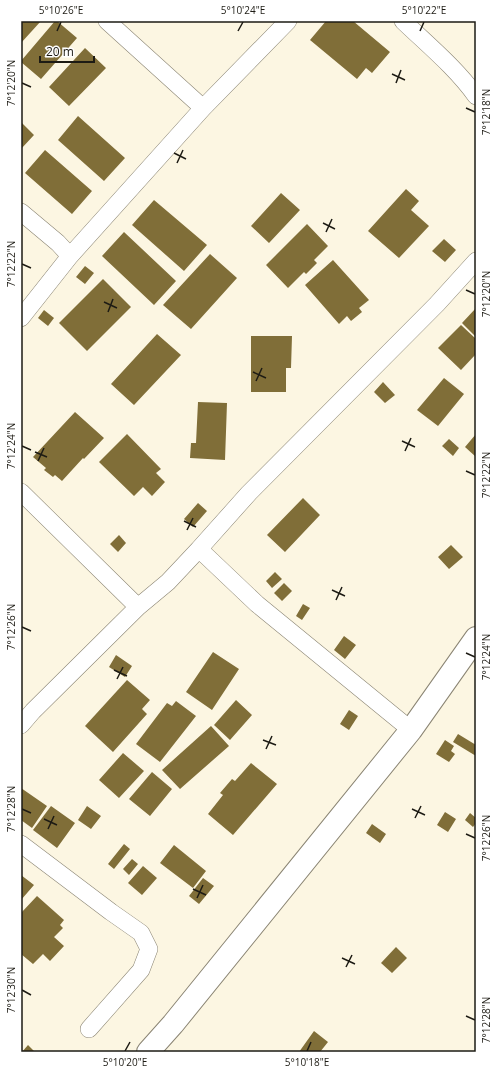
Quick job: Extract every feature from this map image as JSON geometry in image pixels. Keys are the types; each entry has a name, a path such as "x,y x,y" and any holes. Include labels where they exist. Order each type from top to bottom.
{"main road":[{"path":"148,1052 173,1024 411,730 476,638"}],"street":[{"path":"107,21 203,108"},
{"path":"21,318 70,256 203,108 288,21"},
{"path":"403,21 432,48 476,96"},
{"path":"21,212 58,243 70,256"},
{"path":"21,725 33,711 138,606 168,582 249,492 437,304 476,261"},
{"path":"21,492 138,606"},
{"path":"199,549 257,604 411,730"},
{"path":"21,844 141,933 149,949 141,970 89,1029"}],"building":[{"path":"21,21 41,21 21,43"},
{"path":"55,21 57,21 77,38 41,79 21,61"},
{"path":"326,21 353,21 390,52 372,73 366,68 357,79 310,40"},
{"path":"85,48 106,68 69,106 49,87"},
{"path":"78,116 125,158 104,181 58,140"},
{"path":"21,122 34,135 21,149"},
{"path":"45,150 92,191 72,214 25,173"},
{"path":"406,189 419,201 411,210 429,226 399,258 368,231"},
{"path":"281,193 300,210 269,243 251,226"},
{"path":"154,200 207,245 184,271 132,225"},
{"path":"307,224 328,246 314,260 317,263 306,274 304,272 288,288 266,265"},
{"path":"124,232 176,281 154,305 102,256"},
{"path":"444,239 456,250 445,262 432,251"},
{"path":"210,254 237,278 191,329 163,305"},
{"path":"333,260 369,300 359,308 362,312 351,321 347,316 339,324 305,285"},
{"path":"85,266 94,273 85,284 76,277"},
{"path":"103,279 131,307 87,351 59,323"},
{"path":"476,308 476,337 462,323"},
{"path":"44,310 54,318 48,326 38,318"},
{"path":"461,325 476,339 476,354 461,370 438,348"},
{"path":"157,334 181,355 134,405 111,384"},
{"path":"251,336 292,336 291,368 286,368 286,392 251,392"},
{"path":"444,378 464,394 438,426 417,410"},
{"path":"383,382 395,395 385,403 374,392"},
{"path":"198,402 227,403 225,460 190,458 191,443 196,443"},
{"path":"75,412 104,438 62,481 55,475 53,477 44,470 46,468 33,457"},
{"path":"127,434 161,469 156,473 165,482 152,496 143,487 134,496 99,462"},
{"path":"476,434 476,457 465,447"},
{"path":"449,439 459,448 453,456 442,446"},
{"path":"303,498 320,515 285,552 267,535"},
{"path":"198,503 207,511 193,527 184,519"},
{"path":"119,535 126,543 118,552 110,544"},
{"path":"451,545 463,557 449,569 438,557"},
{"path":"275,572 282,579 272,588 266,581"},
{"path":"284,583 292,591 282,601 274,593"},
{"path":"303,604 310,608 302,620 296,616"},
{"path":"344,636 356,645 345,659 334,650"},
{"path":"213,652 239,669 212,710 186,692"},
{"path":"116,655 132,666 125,677 109,667"},
{"path":"127,680 150,700 142,709 147,714 113,752 85,726"},
{"path":"236,700 252,715 230,740 214,725"},
{"path":"176,701 196,716 160,762 136,744 167,703 172,706"},
{"path":"349,710 358,716 349,730 340,724"},
{"path":"211,726 229,746 180,789 162,770"},
{"path":"458,734 476,745 476,756 453,742"},
{"path":"445,740 454,746 451,751 455,754 449,762 436,754"},
{"path":"123,753 144,771 119,798 99,780"},
{"path":"251,763 277,784 233,835 208,814 223,795 220,793 232,779 235,781"},
{"path":"152,772 172,789 150,816 129,799"},
{"path":"21,788 47,806 32,828 21,820"},
{"path":"51,806 75,823 57,848 33,830"},
{"path":"87,806 101,816 91,829 78,820"},
{"path":"445,812 456,819 448,832 437,825"},
{"path":"470,813 476,818 476,823 473,827 465,820"},
{"path":"372,824 386,834 380,843 366,833"},
{"path":"124,844 130,849 114,869 108,864"},
{"path":"174,845 206,871 193,888 160,863"},
{"path":"132,859 138,864 129,875 123,869"},
{"path":"143,866 157,878 142,895 128,883"},
{"path":"21,875 34,885 21,900"},
{"path":"203,878 214,886 199,904 189,896"},
{"path":"37,896 64,920 60,925 63,928 54,937 64,946 50,961 43,954 33,964 21,954 21,913"},
{"path":"396,947 407,958 392,973 381,963"},
{"path":"314,1031 328,1042 320,1052 299,1052"},
{"path":"28,1045 35,1052 22,1052"}]}
